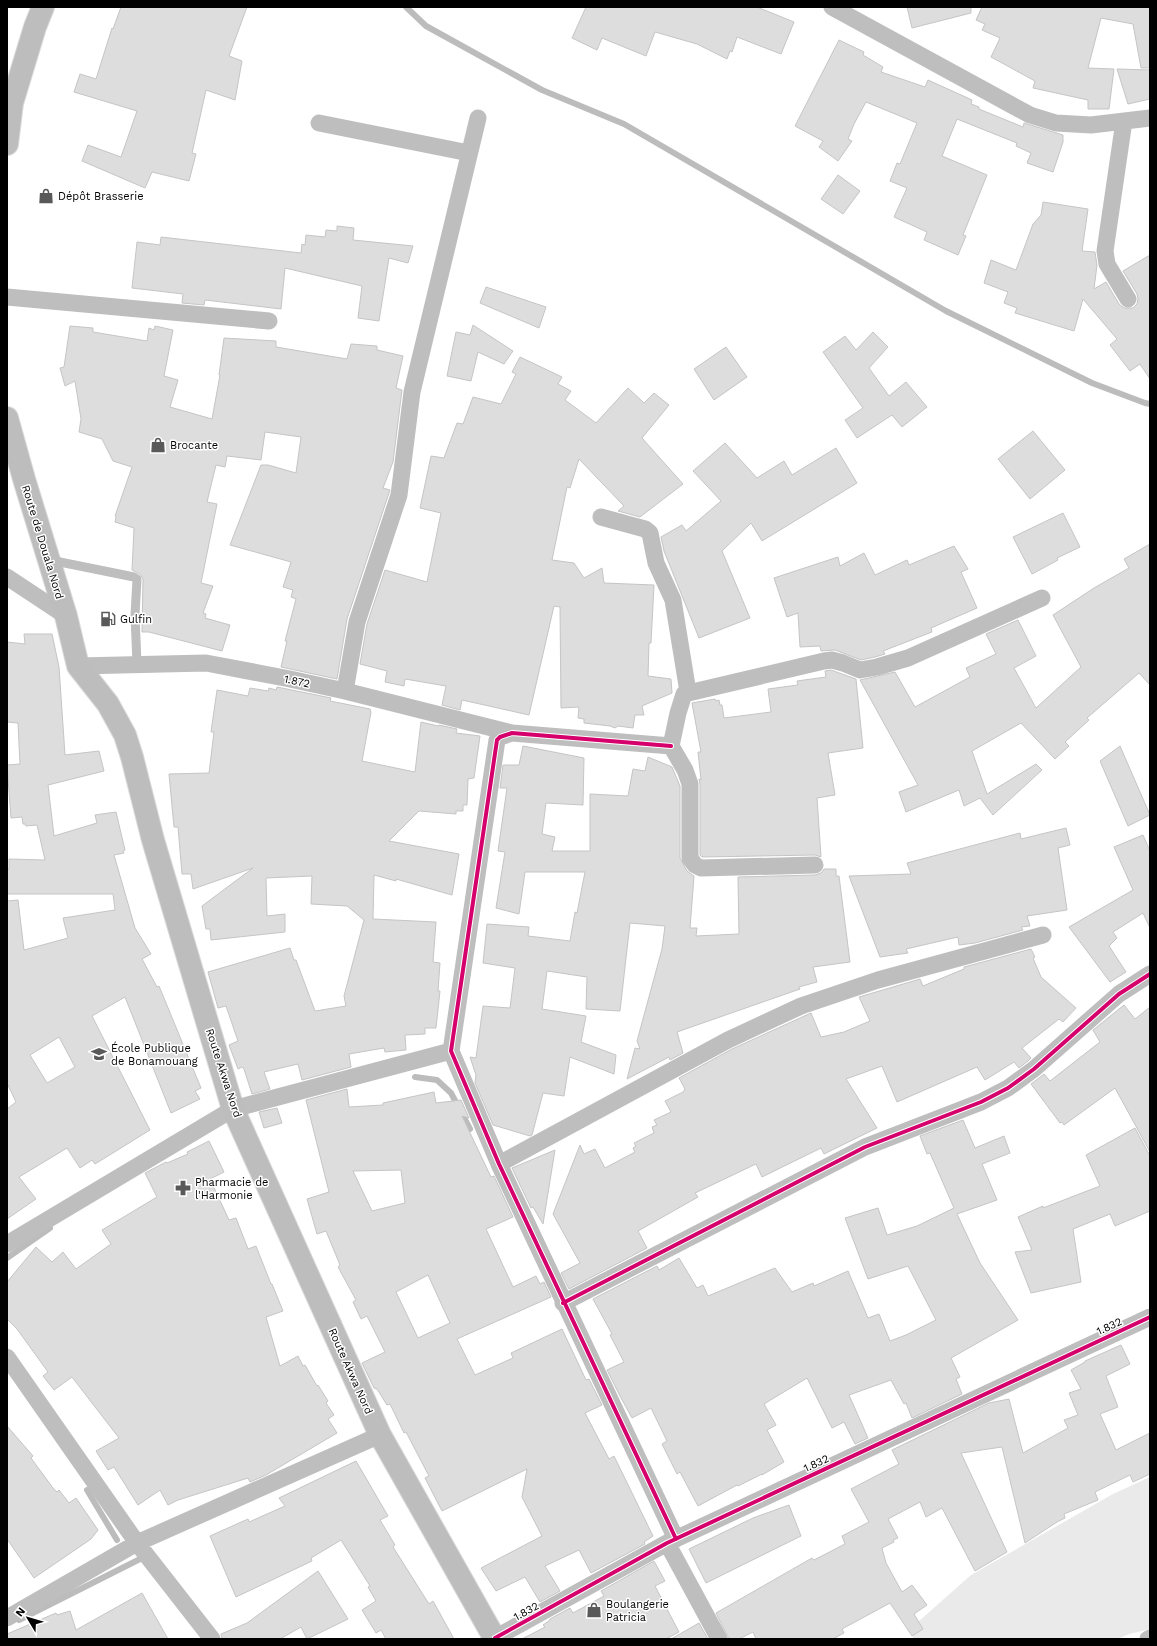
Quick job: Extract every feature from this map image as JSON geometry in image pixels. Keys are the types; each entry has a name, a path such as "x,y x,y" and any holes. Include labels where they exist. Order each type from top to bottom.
{"main road":[{"path":"7,144 10,102 43,7"},
{"name":"Route de Douala Nord","path":"7,418 11,447 49,560 66,616 78,666"},
{"name":"Route Akwa Nord","path":"78,666 108,704 125,735 154,840 233,1109 380,1435 495,1639"}],"street":[{"path":"832,7 1030,115 1056,123 1091,125 1150,118"},
{"path":"345,691 357,622 399,494 412,392 478,118"},
{"path":"1124,121 1105,251 1107,264 1128,299"},
{"path":"318,123 469,153"},
{"path":"7,297 269,321"},
{"path":"601,517 645,529 650,533 656,564 672,600 688,692"},
{"path":"7,577 66,616"},
{"path":"815,865 701,868 695,865 690,858 690,784 685,770 671,746 684,694 824,661 832,660 860,670 877,667 908,658 1042,598"},
{"name":"1.872","path":"78,666 206,663 345,691 512,733 671,746"},
{"path":"512,733 500,737 496,744 451,1051 499,1164 672,1541 719,1639"},
{"path":"499,1164 728,1040 801,1006 878,980 1043,935"},
{"path":"564,1303 865,1146 981,1102 1008,1088 1034,1069 1119,994 1150,974"},
{"path":"7,1244 233,1109 451,1051"},
{"name":"1.832","path":"495,1639 672,1541 1150,1317"},
{"path":"7,1357 137,1543 212,1639"},
{"path":"7,1618 137,1543 380,1435"}],"lane":[{"path":"49,560 134,577 137,579 135,616 136,664"}],"shaded area":[{"path":"1150,1477 1150,1629 1129,1634 1118,1639 914,1639 909,1630 971,1575 1113,1494"}],"building":[{"path":"121,7 247,7 229,56 242,61 235,100 206,90 192,153 196,154 189,181 152,172 145,188 82,161 88,145 121,157 137,111 74,92 80,74 96,79 112,28 113,29"},
{"path":"586,7 757,7 794,22 781,54 737,37 732,52 730,51 727,59 697,44 655,32 646,56 602,38 597,50 572,38"},
{"path":"907,7 971,7 971,13 912,28"},
{"path":"982,7 1150,7 1150,68 1141,68 1133,24 1101,18 1088,68 1114,69 1109,109 1088,109 1088,100 1033,88 1035,81 991,57 1000,38 982,30 985,24 976,20"},
{"path":"839,40 864,52 863,55 883,67 881,72 925,87 928,80 972,100 971,104 979,107 979,109 1023,127 1024,123 1063,135 1063,142 1053,172 1027,163 1031,153 1016,146 1017,143 957,119 942,156 987,175 963,235 966,236 958,255 924,240 927,232 894,217 907,188 890,181 897,163 900,164 917,123 866,102 848,139 852,141 838,161 819,147 823,141 795,126"},
{"path":"1117,69 1150,70 1150,99 1128,104"},
{"path":"838,175 860,191 843,214 821,199"},
{"path":"1043,202 1088,209 1082,251 1095,252 1097,265 1094,289 1106,282 1119,304 1124,308 1133,308 1137,304 1138,299 1137,294 1123,271 1150,255 1150,379 1140,364 1130,371 1110,345 1117,339 1083,299 1074,331 1015,313 1017,308 1004,303 1008,292 984,283 991,260 1016,270 1033,224 1041,215"},
{"path":"337,226 354,228 353,240 413,246 408,263 389,258 379,321 358,318 362,286 285,268 281,309 205,300 204,305 182,303 183,294 132,288 137,242 160,245 161,237 301,253 302,244 305,245 306,235 325,237 326,230 337,231"},
{"path":"486,287 546,307 539,328 480,303"},
{"path":"473,325 513,351 504,364 478,352 471,381 447,376 456,332 470,335"},
{"path":"70,326 93,328 93,332 147,341 149,328 154,330 155,326 173,330 164,376 178,380 170,407 212,419 220,375 224,338 276,341 276,347 347,359 351,344 377,346 377,350 403,356 396,388 402,390 393,462 383,488 390,490 347,619 337,679 281,667 287,641 285,641 296,599 291,597 293,590 283,587 291,562 230,545 261,465 268,465 296,473 301,437 265,432 261,460 227,456 225,467 216,465 207,502 217,504 201,583 213,586 203,613 206,614 205,618 230,625 222,651 149,632 142,632 143,579 140,574 132,570 134,528 115,522 115,516 132,467 113,461 102,439 79,432 81,419 75,381 65,386 60,368 64,367"},
{"path":"873,332 888,347 869,368 889,396 906,382 927,407 902,427 892,415 857,438 845,420 863,408 823,352 845,336 856,350"},
{"path":"726,347 747,377 714,400 694,369"},
{"path":"520,357 562,377 558,384 571,391 565,400 596,423 628,388 644,403 654,393 669,405 642,438 683,484 640,517 618,511 624,506 579,459 570,488 567,487 552,560 574,563 584,578 602,568 604,583 654,585 648,676 671,679 672,693 642,706 644,715 635,715 633,728 618,726 615,728 584,723 584,719 578,718 579,707 561,708 560,607 554,606 529,715 462,700 460,710 442,705 446,686 405,679 404,686 385,682 387,671 360,664 367,624 385,570 427,582 441,513 420,508 431,456 444,458 457,423 463,424 473,397 501,404 516,374 512,372"},
{"path":"1033,431 1065,470 1030,499 998,459"},
{"path":"725,443 757,478 784,461 792,475 836,448 857,483 762,541 751,523 722,551 750,618 699,638 664,551 661,537 682,525 686,531 721,501 693,471"},
{"path":"1063,513 1080,547 1057,558 1058,560 1032,574 1013,537"},
{"path":"1150,544 1150,685 1139,673 1087,718 1089,720 1065,742 1069,746 1055,759 1021,723 972,751 987,794 1036,764 1042,770 993,815 980,798 964,806 959,790 906,812 899,792 918,785 860,680 895,672 915,707 970,677 966,668 996,654 986,634 1018,620 1036,656 1014,668 1036,708 1081,667 1053,615 1094,588 1129,568 1124,559"},
{"path":"954,546 968,569 961,572 977,608 931,628 932,632 883,651 885,654 875,657 861,660 835,650 821,651 820,646 800,647 798,613 787,617 774,578 838,557 840,566 864,553 875,575 907,560 909,565"},
{"path":"24,634 52,634 59,667 65,755 99,751 104,771 48,785 54,836 97,823 95,815 116,812 125,850 123,851 124,853 114,855 135,928 151,954 142,959 157,987 159,986 201,1088 195,1091 200,1099 171,1113 125,997 92,1016 150,1130 95,1164 92,1160 80,1168 67,1148 19,1177 36,1199 7,1219 7,1109 16,1102 7,1083 7,901 18,900 24,950 68,938 63,918 115,910 113,894 7,894 7,869 9,869 9,859 45,860 37,825 26,826 23,824 22,817 11,818 7,765 20,764 18,723 7,722 7,642 25,644","holes":["59,1037 75,1067 47,1083 30,1055"]},
{"path":"831,670 856,679 863,748 828,753 835,795 817,798 821,857 815,855 702,857 700,855 699,779 701,780 698,752 701,752 692,703 715,699 716,701 719,700 720,705 722,705 724,718 771,712 768,689 798,685 797,681 826,677 825,671"},
{"path":"277,687 331,698 330,701 370,709 371,712 362,761 415,772 421,722 457,729 456,733 480,736 474,778 468,779 467,805 463,805 463,811 456,811 456,814 419,811 389,841 459,854 452,895 396,879 396,881 374,875 373,919 436,922 433,962 440,963 438,991 440,991 436,1028 425,1028 425,1034 405,1035 406,1050 385,1052 384,1048 349,1054 351,1067 302,1080 298,1064 264,1072 270,1089 252,1094 244,1069 242,1067 238,1069 229,1045 238,1041 226,1006 218,1008 208,972 290,948 315,1011 346,1006 344,996 364,920 347,906 311,904 312,876 266,878 267,916 285,914 285,932 211,940 210,929 206,929 202,906 253,868 193,889 191,874 182,874 178,827 174,827 169,774 209,773 214,732 211,732 217,690 248,696 250,688 268,691 269,688 276,690"},
{"path":"523,746 584,758 583,805 546,803 542,834 555,837 552,851 590,851 590,794 628,796 633,769 645,771 648,757 672,767 680,786 680,858 687,871 694,876 690,928 697,928 696,936 739,934 738,877 815,875 821,873 824,869 836,869 836,876 839,876 850,962 813,967 817,982 799,987 800,989 677,1032 683,1053 670,1060 669,1057 627,1079 635,1048 640,1049 637,1041 662,949 665,926 630,923 620,1011 586,1009 587,977 547,971 542,1009 586,1016 581,1042 616,1055 614,1074 570,1057 564,1096 543,1093 532,1135 530,1136 493,1125 475,1083 476,1075 470,1057 476,1058 483,1006 510,1008 515,968 483,963 487,924 529,927 528,936 570,941 575,912 577,913 585,872 525,872 519,914 496,908 505,852 498,851 507,788 500,788 503,765 519,765"},
{"path":"1120,746 1150,815 1128,826 1100,761"},
{"path":"1066,828 1070,845 1058,848 1067,910 1027,916 1030,926 1021,927 1023,930 975,943 959,945 958,937 906,949 908,953 880,957 849,876 911,874 907,863 1020,833 1021,839"},
{"path":"1143,835 1150,851 1150,928 1143,913 1113,932 1117,938 1109,946 1126,972 1110,982 1069,927 1133,890 1114,847"},
{"path":"1031,949 1041,977 1076,1008 1063,1022 1059,1019 1022,1048 1031,1058 1019,1068 1014,1062 985,1080 977,1067 897,1102 882,1066 846,1079 877,1128 824,1154 821,1148 762,1177 756,1164 695,1193 698,1197 638,1231 647,1248 569,1289 561,1273 580,1263 553,1214 580,1145 584,1154 595,1149 605,1168 635,1152 633,1148 636,1146 634,1143 654,1133 652,1127 657,1125 654,1120 671,1112 665,1101 683,1092 685,1089 679,1078 732,1049 811,1013 821,1037 844,1032 870,1021 859,997 920,979 923,986 964,969 964,967"},
{"path":"1124,1005 1135,1019 1150,1007 1150,1152 1115,1088 1064,1125 1062,1122 1060,1123 1031,1084 1044,1074 1050,1081 1100,1042 1093,1030"},
{"path":"347,1089 349,1107 383,1105 383,1103 434,1092 436,1103 461,1100 469,1118 462,1116 491,1177 494,1176 513,1217 486,1229 513,1287 536,1276 540,1284 544,1282 551,1297 457,1339 475,1375 513,1358 511,1353 562,1329 586,1380 589,1379 602,1405 585,1413 609,1459 614,1456 653,1536 644,1542 645,1544 591,1573 579,1550 545,1566 560,1591 540,1602 525,1577 496,1591 481,1568 542,1536 522,1497 527,1469 442,1511 425,1478 429,1476 406,1432 404,1433 390,1404 387,1405 377,1389 374,1388 362,1363 385,1352 367,1316 361,1319 353,1302 356,1300 338,1267 340,1265 326,1231 317,1234 307,1199 329,1192 306,1100","holes":["401,1170 405,1203 372,1211 353,1171","428,1275 450,1323 418,1338 396,1292"]},
{"path":"277,1108 282,1123 264,1128 259,1112"},
{"path":"963,1120 975,1148 1004,1136 1010,1153 982,1164 997,1200 957,1214 980,1263 1018,1320 951,1358 960,1377 956,1379 962,1394 912,1418 906,1403 904,1404 891,1380 849,1395 868,1438 855,1444 844,1422 832,1428 807,1378 764,1404 776,1425 767,1430 784,1462 762,1475 738,1486 737,1485 698,1506 680,1472 677,1474 662,1444 667,1441 651,1408 632,1418 620,1396 607,1370 624,1362 610,1335 612,1334 593,1299 657,1266 659,1270 679,1258 697,1288 703,1285 708,1296 775,1268 792,1292 813,1283 814,1286 848,1271 868,1318 879,1314 890,1341 906,1335 936,1320 908,1266 868,1279 845,1218 878,1208 887,1235 917,1226 954,1208 930,1153 927,1154 920,1136"},
{"path":"1135,1128 1150,1156 1150,1211 1115,1226 1110,1214 1073,1229 1081,1282 1031,1293 1015,1252 1032,1250 1018,1217 1043,1206 1043,1208 1100,1186 1086,1155"},
{"path":"209,1141 224,1172 210,1179 229,1220 236,1218 248,1249 256,1246 283,1311 266,1317 280,1366 298,1356 303,1366 305,1365 328,1401 326,1403 334,1415 328,1419 337,1433 266,1475 250,1482 248,1478 178,1500 168,1505 160,1490 138,1505 114,1467 108,1470 96,1451 119,1438 72,1377 54,1390 43,1376 48,1372 17,1329 7,1319 7,1282 36,1247 52,1262 63,1252 76,1269 111,1244 102,1230 157,1197 145,1173 166,1162 167,1163 188,1154 187,1152"},
{"path":"555,1150 543,1224 533,1207 531,1208 512,1168"},
{"path":"1121,1345 1130,1364 1106,1376 1118,1407 1100,1414 1116,1450 1150,1433 1150,1474 1133,1482 1130,1475 1095,1492 1098,1500 1064,1514 1065,1518 1025,1543 1002,1447 961,1453 1007,1552 975,1571 942,1508 926,1517 920,1502 888,1519 898,1538 893,1540 894,1542 882,1548 886,1563 902,1592 912,1585 927,1605 914,1614 923,1629 912,1636 890,1603 842,1629 844,1633 833,1639 756,1639 753,1632 739,1639 729,1639 716,1613 812,1558 814,1560 845,1544 842,1536 869,1522 851,1489 899,1464 892,1450 989,1403 1009,1399 1023,1453 1068,1428 1064,1420 1078,1415 1069,1393 1081,1389 1071,1370 1085,1361"},
{"path":"7,1426 33,1456 31,1458 53,1488 57,1492 59,1490 69,1503 76,1498 98,1530 91,1539 34,1578 7,1539"},
{"path":"356,1461 388,1516 380,1520 395,1545 393,1547 429,1604 433,1601 454,1639 386,1639 381,1630 376,1633 362,1610 376,1601 368,1587 370,1586 341,1540 311,1558 312,1561 236,1597 210,1536 248,1519 249,1522 285,1506 279,1498"},
{"path":"789,1505 801,1536 706,1583 689,1549 753,1518"},
{"path":"654,1561 665,1581 655,1586 679,1632 666,1639 522,1639 545,1627 543,1625 550,1619 570,1608 573,1613 604,1596 601,1591"},
{"path":"318,1571 348,1619 307,1639 301,1627 280,1639 222,1639 221,1634 247,1623"},
{"path":"142,1593 168,1639 7,1639 7,1634 56,1613 57,1615 70,1611 76,1630"},
{"path":"699,1623 708,1639 671,1639"}],"waterway":[{"path":"406,7 426,26 542,90 624,124 946,311 1092,383 1150,404"},
{"path":"415,1077 437,1080 451,1093 470,1129"},
{"path":"7,1258 50,1228"},
{"path":"87,1490 117,1540"},
{"path":"19,1620 146,1556"}],"cycle path":[{"path":"671,746 512,733 500,737 497,740 451,1051 499,1164 676,1539"},
{"path":"563,1303 865,1147 981,1102 1008,1088 1034,1069 1119,994 1150,974"},
{"path":"495,1638 667,1543 1150,1317"}],"place":[{"name":"Dépôt Brasserie","path":"46,196"},
{"name":"Brocante","path":"158,445"},
{"name":"Gulfin","path":"108,619"},
{"name":"École Publique de Bonamouang","path":"99,1054"},
{"name":"Pharmacie de l'Harmonie","path":"183,1188"},
{"name":"Boulangerie Patricia","path":"594,1610"}]}
